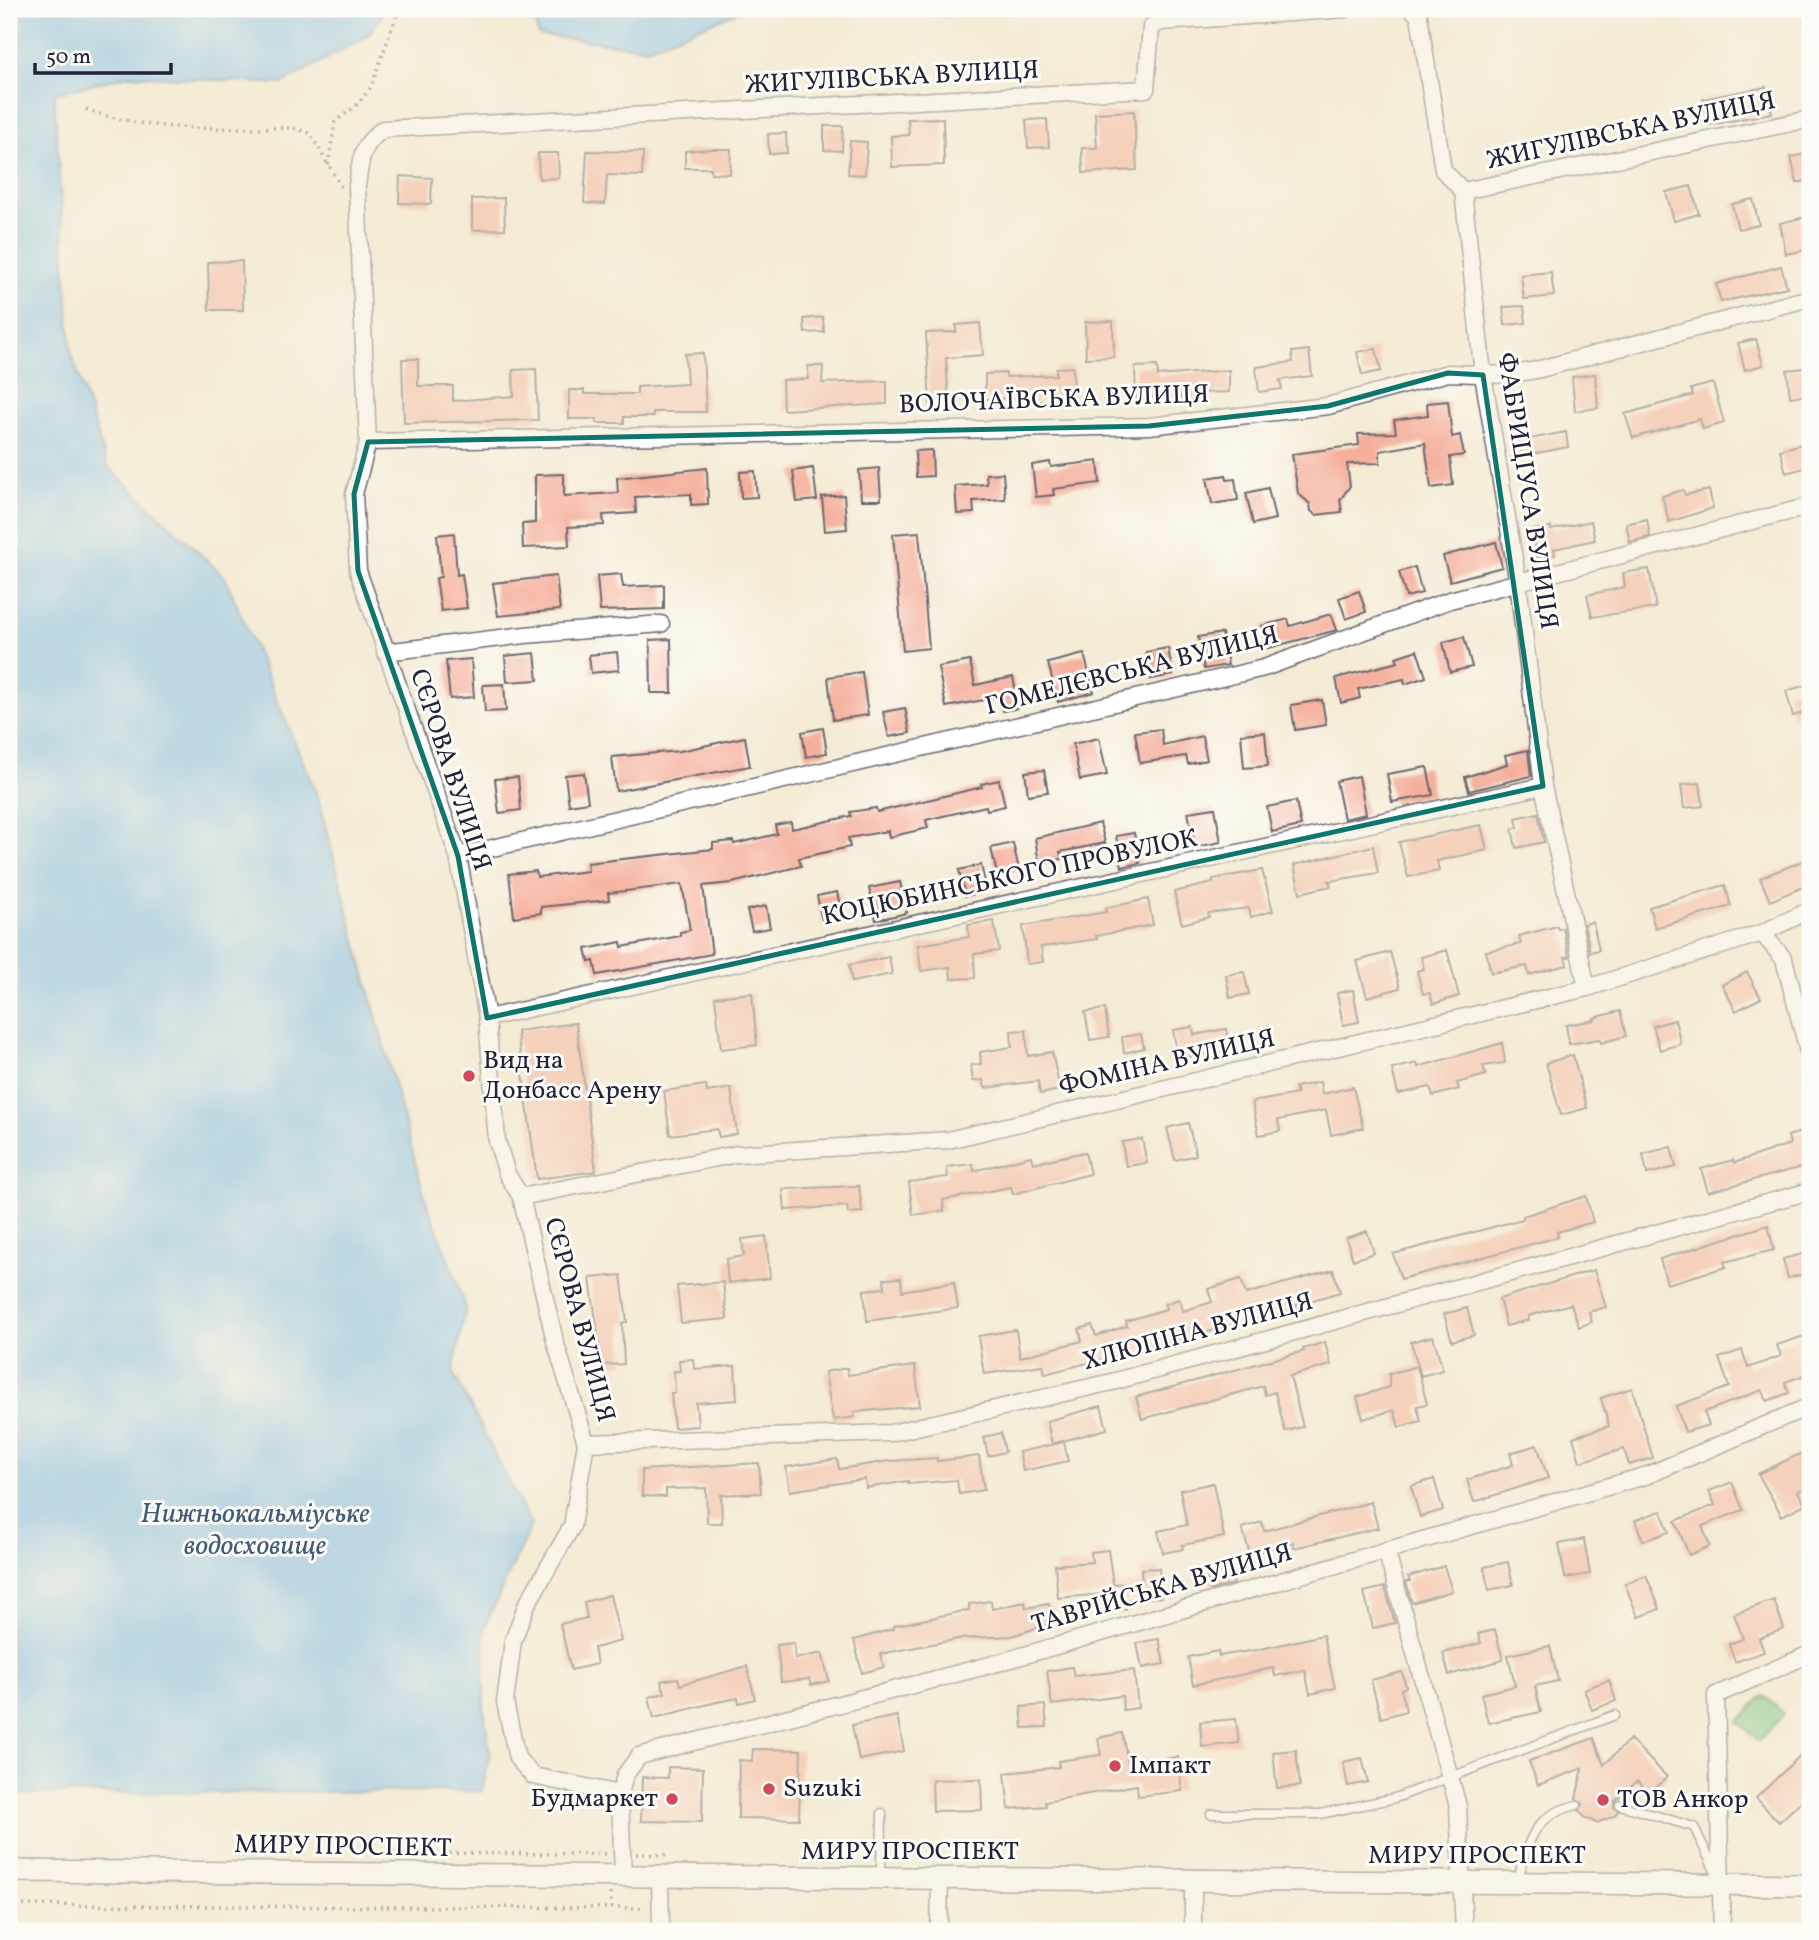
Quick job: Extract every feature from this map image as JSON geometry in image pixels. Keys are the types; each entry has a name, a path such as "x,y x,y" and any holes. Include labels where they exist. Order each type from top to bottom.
{"main road":[{"name":"МИРУ ПРОСПЕКТ","path":"9,1871 1464,1885 1810,1885"}],"street":[{"name":"ЖИГУЛІВСЬКА ВУЛИЦЯ","path":"383,129 1146,89 1151,27 1161,22 1346,9"},
{"name":"ФАБРИЦІУСА ВУЛИЦЯ","path":"1412,9 1419,16 1443,170 1462,191 1483,375 1518,583 1544,786 1587,988"},
{"name":"ЖИГУЛІВСЬКА ВУЛИЦЯ","path":"1462,191 1810,119"},
{"name":"СЄРОВА ВУЛИЦЯ","path":"383,129 368,140 361,156 357,186 368,442 354,494 358,571 458,856 487,1018 497,1141 507,1174 521,1197 555,1341 586,1443 572,1526 526,1606 513,1642 505,1702 517,1758 534,1776 620,1794"},
{"name":"ВОЛОЧАЇВСЬКА ВУЛИЦЯ","path":"368,442 1149,426 1328,406 1448,373 1483,375 1536,370 1810,298"},
{"name":"ГОМЕЛЄВСЬКА ВУЛИЦЯ","path":"458,856 1264,668 1450,600 1810,506"},
{"path":"386,652 525,635 661,624"},
{"name":"КОЦЮБИНСЬКОГО ПРОВУЛОК","path":"487,1018 1544,786"},
{"name":"ФОМІНА ВУЛИЦЯ","path":"521,1197 737,1154 948,1140 1587,988 1762,933 1810,910"},
{"path":"1762,933 1784,959 1810,1059"},
{"name":"ХЛЮПІНА ВУЛИЦЯ","path":"586,1443 891,1433 1112,1382 1810,1191"},
{"name":"ТАВРІЙСЬКА ВУЛИЦЯ","path":"623,1877 620,1794 625,1775 639,1756 990,1665 1648,1475 1810,1406"},
{"path":"1385,1550 1458,1806 1458,1852 1464,1885 1464,1931"},
{"path":"1722,1931 1717,1695 1810,1654"},
{"path":"660,1878 661,1931"},
{"path":"939,1931 940,1880"},
{"path":"1193,1881 1194,1931"}],"lane":[{"path":"1211,1814 1320,1814 1395,1798 1615,1715"},
{"path":"1516,1885 1534,1829 1563,1809 1577,1805"},
{"path":"1620,1805 1693,1827 1722,1884"},
{"path":"881,1880 882,1813"}],"path":[{"path":"328,167 335,122 358,104 371,87 399,9"},
{"path":"86,109 110,118 156,126 293,128 310,133 340,187 357,186"},
{"path":"9,1905 660,1908"}],"highlighted area":[{"path":"1448,373 1483,375 1543,786 487,1018 458,856 358,571 354,494 368,442 1149,426 1328,406"}],"green space":[{"path":"808,9 1081,9 949,16"},
{"path":"1764,1695 1784,1714 1759,1741 1738,1722"}],"water":[{"name":"Нижньокальміуське водосховище","path":"9,9 386,9 368,35 282,84 129,75 54,94 71,352 108,467 225,577 317,795 424,1195 466,1307 453,1372 531,1525 484,1628 484,1710 490,1753 482,1791 9,1794"},
{"path":"533,9 745,9 647,48 538,35"}],"building":[{"path":"1766,87 1772,113 1709,125 1703,99"},
{"path":"1134,111 1137,170 1083,173 1082,148 1097,148 1095,113"},
{"path":"943,118 944,165 892,167 891,136 909,135 908,119"},
{"path":"1047,119 1049,147 1028,148 1026,120"},
{"path":"824,126 843,126 842,151 824,150"},
{"path":"786,133 787,153 769,154 768,134"},
{"path":"850,141 867,142 865,175 848,174"},
{"path":"731,149 730,174 711,173 711,168 685,168 685,151"},
{"path":"587,151 643,152 642,176 607,175 605,204 584,203"},
{"path":"538,153 558,153 559,178 539,179"},
{"path":"1810,153 1810,180 1797,183 1791,157"},
{"path":"400,176 432,178 431,204 399,203"},
{"path":"1691,186 1699,214 1674,221 1666,192"},
{"path":"504,198 505,229 472,230 472,199"},
{"path":"1753,199 1759,225 1738,229 1732,204"},
{"path":"1810,216 1810,249 1786,254 1780,223"},
{"path":"242,261 243,310 209,310 208,262"},
{"path":"1781,266 1787,287 1721,302 1716,284"},
{"path":"1551,272 1554,296 1524,299 1521,275"},
{"path":"1524,306 1526,323 1505,325 1503,307"},
{"path":"823,317 824,332 805,333 804,319"},
{"path":"1113,321 1114,357 1086,358 1085,322"},
{"path":"980,323 983,355 946,358 949,403 930,404 926,333 956,332 956,325"},
{"path":"1756,339 1763,365 1745,370 1738,343"},
{"path":"1376,349 1381,371 1362,375 1357,352"},
{"path":"1309,350 1312,376 1280,380 1282,389 1259,392 1256,367 1293,362 1292,352"},
{"path":"703,353 706,412 653,412 653,417 624,417 624,423 569,419 569,390 584,390 584,394 637,394 637,387 687,384 685,354"},
{"path":"402,359 418,359 418,386 453,386 453,401 514,396 513,370 536,369 538,420 404,423"},
{"path":"808,366 823,366 822,383 887,381 887,404 783,410 782,380 808,379"},
{"path":"1157,366 1158,376 1229,370 1229,392 1196,393 1197,400 1181,403 1180,396 1136,398 1135,367"},
{"path":"1073,367 1074,399 1030,402 1030,398 985,399 985,374 1006,373 1006,377 1056,375 1056,368"},
{"path":"1805,368 1808,395 1790,397 1787,370"},
{"path":"1595,374 1598,408 1575,411 1572,377"},
{"path":"1713,383 1724,423 1703,429 1700,419 1633,438 1625,414 1693,395 1691,389"},
{"path":"1448,401 1452,437 1460,435 1464,455 1450,457 1453,485 1431,488 1425,443 1380,451 1380,463 1347,464 1350,486 1340,500 1342,512 1316,515 1311,511 1310,504 1298,493 1292,454 1359,445 1358,434 1396,433 1394,420 1428,415 1427,403"},
{"path":"1566,432 1568,447 1522,456 1519,441"},
{"path":"1801,444 1808,467 1786,473 1780,450"},
{"path":"932,450 933,476 916,477 915,451"},
{"path":"1098,461 1100,483 1053,489 1054,495 1036,497 1032,465 1050,462 1051,467"},
{"path":"707,468 708,504 691,505 691,494 635,497 636,513 603,515 604,525 568,527 569,546 523,548 522,524 535,523 535,475 564,474 564,496 618,493 617,478"},
{"path":"813,468 817,500 797,502 793,471"},
{"path":"879,468 881,500 861,500 859,470"},
{"path":"755,471 757,497 741,498 740,472"},
{"path":"1003,473 1005,499 973,501 974,513 957,514 955,486 987,484 986,474"},
{"path":"1226,475 1227,480 1235,479 1238,500 1212,504 1207,478"},
{"path":"1268,488 1275,519 1253,524 1246,493"},
{"path":"1683,490 1685,495 1709,490 1713,508 1669,522 1662,496"},
{"path":"844,495 847,529 825,531 822,497"},
{"path":"1647,519 1650,537 1630,542 1626,524"},
{"path":"1591,521 1595,540 1554,549 1555,555 1536,558 1532,530 1551,527 1551,530"},
{"path":"919,532 929,648 903,651 893,534"},
{"path":"454,533 457,575 462,574 467,608 441,611 436,578 441,577 437,535"},
{"path":"1496,542 1502,567 1450,581 1443,556"},
{"path":"1415,567 1422,593 1406,597 1399,572"},
{"path":"1649,569 1656,608 1592,617 1587,595 1625,587 1623,573"},
{"path":"621,574 623,587 664,585 664,609 600,611 597,576"},
{"path":"556,576 560,610 498,616 493,583"},
{"path":"1359,591 1366,612 1346,619 1339,598"},
{"path":"1331,614 1337,630 1268,648 1262,626 1288,619 1290,626"},
{"path":"1222,633 1228,665 1204,669 1198,637"},
{"path":"1464,637 1472,667 1450,672 1443,642"},
{"path":"671,639 672,693 651,693 650,640"},
{"path":"1168,648 1173,675 1151,679 1146,652"},
{"path":"1417,650 1426,677 1405,684 1404,679 1358,689 1360,698 1341,703 1336,678 1398,662 1396,657"},
{"path":"617,652 619,670 591,673 589,655"},
{"path":"535,653 538,680 507,682 505,656"},
{"path":"1084,654 1094,692 1058,702 1048,663"},
{"path":"471,659 474,697 450,699 446,661"},
{"path":"970,661 975,685 1013,677 1019,708 1003,711 1000,697 946,707 938,667"},
{"path":"862,672 868,715 833,720 828,677"},
{"path":"504,684 506,711 485,712 483,685"},
{"path":"1810,684 1810,711 1793,716 1786,691"},
{"path":"1322,700 1326,725 1295,730 1291,705"},
{"path":"905,708 910,733 889,737 883,712"},
{"path":"823,728 827,753 806,757 802,732"},
{"path":"1161,729 1163,745 1202,736 1207,760 1188,764 1186,756 1140,763 1135,732"},
{"path":"1265,732 1268,766 1244,768 1241,734"},
{"path":"745,737 750,766 616,791 612,757 680,751"},
{"path":"1099,738 1107,775 1080,780 1073,744"},
{"path":"1528,750 1531,776 1469,791 1465,777 1507,764 1505,755"},
{"path":"1427,767 1433,795 1392,802 1387,774"},
{"path":"1044,770 1048,792 1028,795 1025,772"},
{"path":"584,773 588,802 569,805 565,775"},
{"path":"1359,776 1366,814 1344,819 1336,781"},
{"path":"518,777 521,810 499,813 495,779"},
{"path":"999,780 1005,806 987,810 986,806 926,820 928,828 889,837 888,831 848,838 850,847 799,858 801,866 732,883 703,886 712,954 597,975 594,961 589,962 586,949 621,942 622,947 680,936 680,932 690,930 682,884 608,893 609,900 541,907 541,913 514,917 509,874 536,871 537,877 588,871 587,863 713,849 713,843 733,841 734,844 777,834 775,825 791,822 792,829 851,816 850,812 876,808 877,812 982,787 981,784"},
{"path":"1700,783 1703,806 1684,808 1681,785"},
{"path":"1296,801 1301,826 1272,832 1267,807"},
{"path":"1215,808 1221,842 1195,847 1188,812"},
{"path":"1538,813 1544,842 1516,848 1512,829 1518,827 1516,818"},
{"path":"1100,823 1105,843 1060,852 1062,859 1039,863 1035,838"},
{"path":"1481,825 1487,850 1437,861 1439,871 1408,877 1399,842"},
{"path":"1134,833 1140,863 1122,867 1116,836"},
{"path":"1013,843 1019,870 997,874 991,848"},
{"path":"1373,846 1378,873 1329,881 1331,886 1300,893 1294,865"},
{"path":"1810,858 1810,884 1770,901 1760,878"},
{"path":"981,865 987,891 965,896 959,870"},
{"path":"1262,870 1273,911 1251,917 1249,908 1208,913 1209,917 1182,924 1174,892 1213,883 1213,879"},
{"path":"900,882 907,913 876,920 869,888"},
{"path":"1725,885 1731,906 1655,928 1649,907"},
{"path":"837,892 842,916 822,920 817,896"},
{"path":"1148,899 1153,925 1096,936 1097,939 1041,947 1043,962 1027,964 1023,926 1106,912 1105,908"},
{"path":"766,906 770,928 752,931 747,910"},
{"path":"994,921 999,951 974,954 975,978 951,979 950,967 921,971 918,945 969,937 968,925"},
{"path":"1593,922 1599,950 1590,952 1584,924"},
{"path":"1557,926 1558,929 1563,928 1569,957 1565,957 1567,965 1529,975 1527,966 1491,973 1486,951 1521,944 1519,936"},
{"path":"1447,950 1459,996 1433,1004 1430,993 1423,994 1417,971 1424,969 1421,957"},
{"path":"1390,952 1400,988 1367,997 1357,961"},
{"path":"889,957 892,974 852,982 849,965"},
{"path":"1244,972 1249,994 1230,998 1226,975"},
{"path":"1747,972 1761,998 1736,1011 1722,985"},
{"path":"1353,990 1359,1022 1343,1025 1337,993"},
{"path":"752,993 757,1045 721,1049 715,997"},
{"path":"1105,1009 1109,1037 1090,1040 1085,1012"},
{"path":"1620,1011 1626,1036 1601,1043 1600,1039 1569,1044 1566,1025 1595,1020 1594,1018"},
{"path":"1675,1020 1681,1044 1660,1050 1653,1026"},
{"path":"576,1023 596,1171 537,1179 517,1031"},
{"path":"1193,1027 1194,1035 1226,1029 1230,1051 1178,1058 1173,1030"},
{"path":"1026,1030 1028,1056 1052,1052 1060,1090 1040,1094 1038,1081 985,1088 983,1080 973,1081 971,1065 981,1064 980,1052 1012,1047 1011,1031"},
{"path":"1141,1034 1144,1048 1124,1053 1122,1037"},
{"path":"1502,1043 1505,1063 1483,1066 1486,1075 1457,1083 1459,1089 1433,1096 1430,1087 1398,1094 1392,1069 1417,1063 1418,1067"},
{"path":"1573,1055 1587,1108 1561,1115 1546,1063"},
{"path":"1320,1082 1322,1094 1353,1087 1363,1128 1331,1135 1326,1110 1278,1120 1280,1131 1259,1135 1252,1102 1297,1094 1295,1087"},
{"path":"706,1085 707,1092 731,1088 737,1134 719,1137 717,1129 670,1135 664,1091"},
{"path":"1188,1123 1196,1155 1175,1160 1167,1128"},
{"path":"1810,1129 1810,1165 1708,1192 1701,1169 1733,1160 1734,1163 1790,1144 1788,1136"},
{"path":"1142,1139 1147,1163 1126,1166 1122,1142"},
{"path":"1671,1147 1676,1167 1647,1174 1643,1154"},
{"path":"1085,1152 1090,1174 1013,1194 1011,1187 943,1200 944,1211 913,1215 909,1182 948,1177 947,1167 973,1164 974,1171 1031,1156 1033,1163"},
{"path":"859,1186 862,1212 848,1213 847,1206 785,1210 783,1189"},
{"path":"1586,1196 1593,1222 1557,1232 1558,1237 1401,1279 1393,1254 1523,1219 1523,1216"},
{"path":"1768,1225 1774,1250 1724,1262 1726,1267 1667,1284 1660,1259"},
{"path":"1367,1231 1374,1253 1353,1260 1346,1238"},
{"path":"766,1236 770,1278 728,1283 726,1259 744,1256 742,1239"},
{"path":"1810,1252 1810,1273 1788,1278 1783,1259"},
{"path":"1333,1270 1340,1292 1296,1305 1297,1309 1045,1374 1043,1365 984,1374 978,1336 1016,1330 1020,1357 1082,1341 1079,1329 1092,1325 1096,1336 1127,1326 1126,1321 1166,1309 1165,1304 1179,1299 1183,1311 1212,1302 1208,1289 1241,1279 1246,1294"},
{"path":"1594,1270 1606,1307 1589,1312 1592,1322 1579,1327 1571,1304 1528,1316 1529,1320 1506,1326 1499,1299"},
{"path":"621,1275 627,1322 622,1323 624,1364 602,1365 590,1278"},
{"path":"901,1278 902,1291 954,1282 958,1308 867,1321 864,1290 885,1288 884,1279"},
{"path":"723,1282 727,1319 681,1323 677,1286"},
{"path":"1467,1308 1474,1335 1452,1341 1444,1314"},
{"path":"1810,1334 1810,1373 1785,1382 1789,1393 1767,1401 1762,1390 1704,1412 1709,1425 1685,1432 1676,1406 1729,1387 1719,1358 1742,1350 1748,1368 1781,1356 1777,1345"},
{"path":"1433,1336 1443,1370 1421,1376 1411,1342"},
{"path":"1325,1342 1331,1365 1290,1376 1303,1427 1285,1431 1275,1392 1265,1395 1263,1386 1142,1419 1136,1397 1304,1351 1303,1349"},
{"path":"693,1359 694,1369 735,1366 737,1400 696,1403 698,1426 674,1428 671,1393 675,1393 674,1371 680,1371 679,1360"},
{"path":"915,1366 920,1406 854,1412 855,1417 833,1420 825,1372 847,1368 848,1375"},
{"path":"1417,1366 1427,1404 1417,1406 1421,1421 1399,1427 1394,1410 1363,1419 1357,1397 1389,1387 1389,1374"},
{"path":"1632,1388 1653,1458 1629,1465 1624,1449 1580,1462 1573,1437 1609,1426 1601,1398"},
{"path":"1101,1406 1107,1429 1052,1444 1047,1421"},
{"path":"1001,1433 1005,1452 988,1456 984,1437"},
{"path":"1064,1442 1068,1461 1023,1471 1019,1452"},
{"path":"1537,1445 1548,1478 1474,1502 1467,1480 1513,1465 1510,1453"},
{"path":"1810,1449 1810,1487 1798,1491 1805,1504 1782,1516 1758,1474"},
{"path":"979,1456 984,1490 959,1494 957,1480 908,1484 908,1481 866,1488 865,1479 790,1491 786,1467 837,1459 839,1469 889,1461 937,1458 937,1461"},
{"path":"759,1463 761,1493 721,1495 722,1523 707,1523 706,1488 666,1489 666,1497 642,1496 642,1470"},
{"path":"1434,1479 1443,1510 1420,1517 1411,1486"},
{"path":"1732,1482 1743,1510 1702,1526 1710,1546 1689,1555 1675,1521 1715,1505 1709,1491"},
{"path":"1213,1483 1224,1537 1182,1545 1183,1549 1163,1553 1158,1531 1187,1525 1180,1490"},
{"path":"1371,1502 1378,1528 1294,1548 1293,1542 1250,1554 1242,1528 1262,1522 1264,1531"},
{"path":"1661,1511 1669,1532 1643,1541 1635,1520"},
{"path":"1584,1539 1590,1574 1565,1578 1559,1544"},
{"path":"1108,1550 1113,1584 1142,1582 1141,1569 1159,1568 1161,1597 1125,1600 1126,1609 1105,1611 1104,1594 1058,1598 1055,1565 1092,1562 1091,1552"},
{"path":"1508,1562 1513,1585 1489,1590 1484,1567"},
{"path":"1444,1566 1452,1591 1412,1603 1406,1582 1410,1581 1408,1577"},
{"path":"1231,1570 1234,1584 1211,1590 1207,1577"},
{"path":"1646,1575 1660,1609 1638,1617 1625,1584"},
{"path":"1385,1587 1395,1623 1373,1628 1364,1592"},
{"path":"610,1595 621,1641 594,1648 597,1664 571,1670 560,1624 587,1618 584,1602"},
{"path":"1774,1600 1784,1629 1759,1638 1764,1652 1735,1662 1729,1644 1743,1639 1734,1614"},
{"path":"991,1601 992,1609 1025,1602 1026,1608 1049,1604 1053,1623 1011,1636 958,1639 880,1654 884,1667 862,1673 854,1640 893,1629 893,1626 969,1610 969,1604"},
{"path":"1495,1630 1503,1660 1449,1675 1443,1653 1481,1643 1478,1634"},
{"path":"1323,1635 1335,1688 1310,1694 1305,1670 1275,1676 1273,1668 1193,1685 1188,1657 1218,1651 1219,1656 1256,1650"},
{"path":"1159,1639 1164,1664 1142,1668 1137,1643"},
{"path":"794,1643 795,1659 822,1653 829,1681 811,1685 809,1679 781,1682 777,1645"},
{"path":"1550,1646 1558,1681 1535,1686 1541,1712 1488,1723 1481,1694 1515,1686 1508,1655"},
{"path":"747,1666 755,1699 739,1703 738,1698 654,1718 649,1697 665,1693 661,1681 678,1678 680,1685"},
{"path":"1072,1667 1074,1676 1134,1670 1138,1708 1123,1710 1122,1696 1052,1705 1047,1671"},
{"path":"1402,1672 1406,1687 1401,1689 1406,1711 1381,1718 1371,1680"},
{"path":"1609,1680 1616,1701 1592,1710 1584,1689"},
{"path":"1045,1705 1047,1727 1023,1728 1021,1707"},
{"path":"897,1716 904,1751 859,1760 852,1725"},
{"path":"1236,1719 1239,1743 1202,1747 1200,1722"},
{"path":"1122,1733 1128,1763 1178,1757 1182,1791 1138,1796 1137,1785 1045,1802 1046,1806 1009,1809 1005,1773 1059,1767 1058,1761 1101,1755 1098,1738"},
{"path":"1594,1738 1604,1765 1630,1739 1667,1777 1650,1793 1637,1781 1615,1801 1614,1807 1618,1811 1614,1816 1597,1823 1585,1818 1579,1811 1583,1804 1576,1798 1583,1768 1538,1785 1529,1761"},
{"path":"1810,1746 1810,1793 1779,1822 1756,1798"},
{"name":"Suzuki","path":"753,1749 801,1750 799,1819 738,1818 739,1760 752,1761"},
{"path":"1296,1750 1300,1786 1277,1788 1273,1752"},
{"path":"1362,1758 1368,1782 1348,1786 1343,1762"},
{"name":"Будмаркет","path":"668,1767 703,1768 702,1822 641,1821 642,1777 668,1778"},
{"path":"981,1779 982,1810 933,1811 932,1780"}],"place":[{"name":"Вид на Донбасс Арену","path":"469,1076"},
{"name":"Iмпакт","path":"1115,1766"},
{"name":"Suzuki","path":"769,1789"},
{"name":"Будмаркет","path":"672,1799"},
{"name":"ТОВ Анкор","path":"1603,1800"}]}
